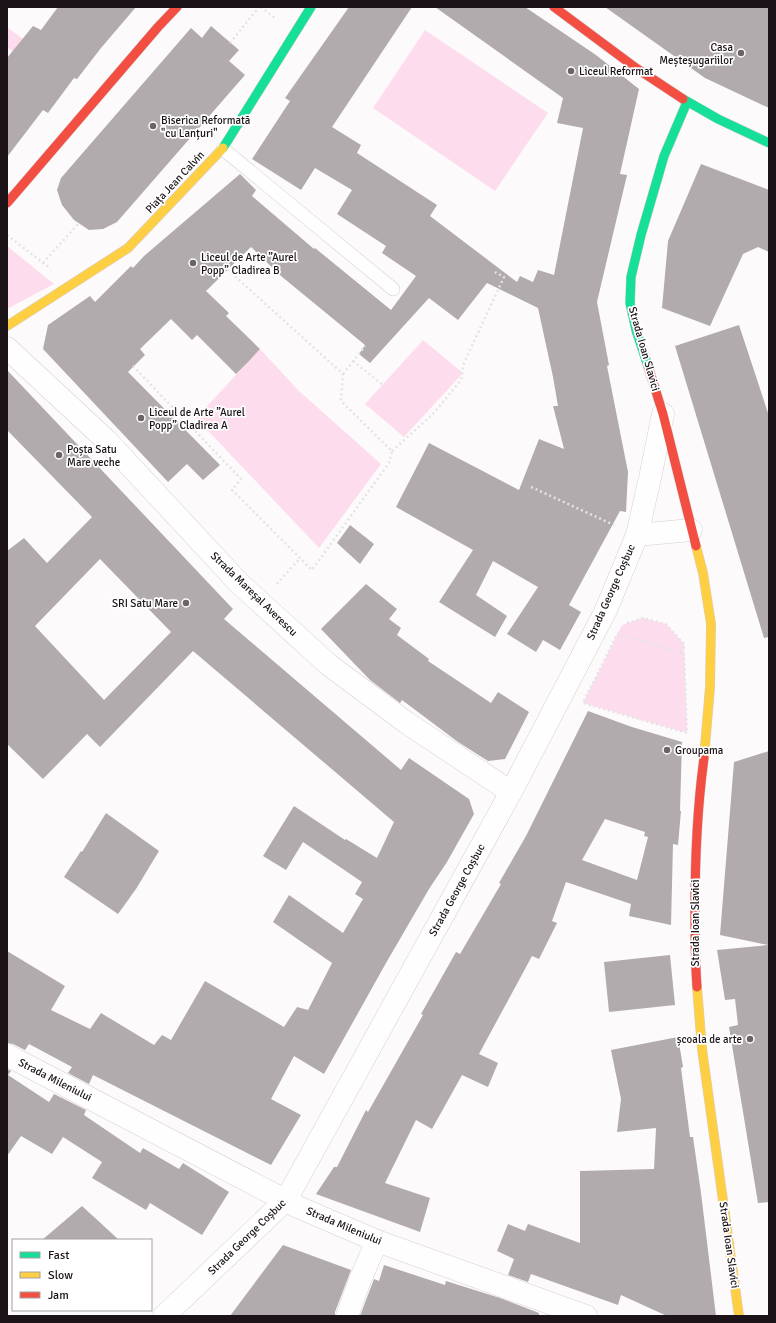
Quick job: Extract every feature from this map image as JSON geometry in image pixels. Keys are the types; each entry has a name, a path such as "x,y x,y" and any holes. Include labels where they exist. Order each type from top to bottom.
{"street":[{"path":"7,203 177,7"},
{"name":"Piața Jean Calvin","path":"7,326 128,248 223,149 311,7"},
{"path":"554,7 656,82 687,102 710,115 769,143"},
{"name":"Strada Ioan Slavici","path":"687,102 664,156 640,235 631,277 630,303 636,330 663,414 703,573 711,624 710,687 705,750 700,788 695,870 694,962 702,1048 739,1316"},
{"name":"Strada Mareșal Averescu","path":"7,348 107,441 240,584 329,665 408,722 511,792"},
{"name":"Strada George Coșbuc","path":"164,1316 286,1200 511,792 606,610 637,535 663,414"},
{"path":"637,535 691,530"},
{"name":"Strada Mileniului","path":"7,1055 298,1207 377,1241 586,1316"},
{"path":"347,1316 360,1280 377,1241"}],"lane":[{"path":"223,149 393,290"}],"path":[{"path":"230,43 260,7 278,20"},
{"path":"43,263 79,223"},
{"path":"7,235 53,271"},
{"path":"228,270 343,374"},
{"path":"134,366 241,479 232,490 312,570 389,463 392,451 434,414 461,380 464,363 504,277 495,272"},
{"path":"365,346 343,374 341,401 392,451"},
{"path":"353,361 382,384"},
{"path":"531,487 637,535"},
{"path":"273,589 300,558"},
{"path":"620,629 583,703 687,733 684,644 666,624 643,618 622,625"},
{"path":"617,634 684,653"}],"shaded area":[{"path":"7,27 23,39 23,61 7,47"},
{"path":"425,30 548,113 495,191 373,108"},
{"path":"7,246 54,284 7,309"},
{"path":"423,340 463,373 404,437 365,404"},
{"path":"260,349 298,390 381,464 319,548 196,418"},
{"path":"643,618 666,624 684,644 687,733 583,703 622,625"}],"building":[{"path":"58,7 136,7 77,79 74,78 48,113 43,110 7,157 7,58 33,26 41,30"},
{"path":"349,7 412,7 332,127 361,145 357,153 437,205 430,216 517,282 520,276 533,282 538,270 554,275 583,128 557,123 563,98 435,7 525,7 596,55 639,89 620,174 627,175 597,302 609,365 607,366 628,472 626,512 620,511 569,605 581,612 560,650 543,640 536,652 507,634 538,587 493,561 476,595 507,616 495,637 439,602 473,550 396,507 429,443 519,490 539,439 564,449 553,406 558,406 538,308 487,283 458,320 429,298 370,363 359,354 365,345 281,276 251,247 206,291 229,313 226,316 260,349 249,361 236,374 197,335 192,340 171,319 140,349 145,355 128,372 220,465 203,480 187,464 168,482 43,349 48,325 90,296 95,302 131,266 133,268 144,256 240,174 256,190 252,196 314,249 315,248 391,310 416,276 382,253 386,246 337,214 352,190 315,168 301,190 252,159 290,101 285,98"},
{"path":"605,7 769,7 769,108 705,78"},
{"name":"Biserica Reformată \"cu Lanțuri\"","path":"211,26 239,50 229,61 245,75 117,222 103,229 89,230 74,220 62,205 57,190 61,178 191,28 202,38"},
{"path":"701,164 769,190 769,252 758,247 743,254 710,326 662,308 668,241"},
{"path":"739,325 769,416 769,637 764,638 675,346"},
{"path":"7,370 233,609 224,619 401,770 409,758 469,799 474,814 386,963 324,1074 294,1056 271,1099 301,1115 271,1165 93,1075 89,1084 68,1073 72,1067 29,1044 25,1050 13,1044 7,1043 7,951 65,986 51,1010 90,1029 101,1013 154,1045 162,1035 171,1040 205,981 284,1027 297,1007 308,1010 332,963 273,922 289,895 343,933 363,899 355,894 362,882 303,842 286,870 263,856 294,806 345,840 346,839 377,858 394,822 193,651 100,747 87,734 43,779 7,744 7,551 24,538 47,563 92,517 7,430","holes":["100,559 171,632 104,700 35,626"]},
{"path":"350,525 374,544 360,564 337,543"},
{"path":"366,584 397,609 389,619 401,628 397,635 429,659 428,661 491,703 498,692 529,712 505,759 488,761 458,742 402,700 400,703 370,680 321,629"},
{"path":"588,711 632,727 682,742 681,811 678,845 673,844 671,925 629,916 631,904 566,882 552,921 557,923 539,959 532,956 479,1054 498,1063 488,1087 462,1075 432,1129 416,1120 385,1183 430,1198 420,1232 316,1194 334,1167 337,1167 366,1110 368,1112 423,1015 421,1014 456,952 460,954 501,884 499,883 526,836","holes":["605,819 645,832 644,836 648,837 637,880 582,860"]},
{"path":"769,751 769,1202 758,1203 729,1027 738,1025 735,999 725,1000 717,950 768,945 720,935 734,762"},
{"path":"106,813 159,851 136,889 118,914 64,877 81,851 82,852"},
{"path":"670,955 675,1005 609,1012 604,962"},
{"path":"678,1037 683,1067 681,1068 690,1137 693,1137 701,1193 716,1316 667,1316 621,1295 618,1305 531,1274 528,1282 508,1275 514,1259 497,1251 508,1224 525,1231 528,1224 580,1243 580,1171 654,1169 656,1128 617,1132 621,1099 611,1050"},
{"path":"7,1069 11,1071 8,1075 49,1102 54,1094 86,1110 84,1115 140,1153 143,1148 179,1169 183,1163 229,1192 202,1235 150,1203 146,1210 92,1178 102,1162 63,1137 52,1154 21,1136 7,1156"},
{"path":"82,1206 118,1239 43,1239"},
{"path":"283,1245 351,1270 335,1312 335,1316 230,1316"},
{"path":"384,1265 445,1285 446,1281 500,1298 539,1313 539,1316 360,1316 374,1279 379,1281"}],"traffic: fast":[{"path":"223,148 311,7"},
{"path":"683,99 718,119 769,143"},
{"path":"648,366 636,330 630,303 631,277 641,235 664,156 687,102"}],"traffic: slow":[{"path":"7,326 128,248 223,148"},
{"path":"696,546 703,573 711,624 710,687 704,758"},
{"path":"697,987 702,1049 739,1316"}],"traffic: jam":[{"path":"7,203 158,27 177,7"},
{"path":"554,7 636,68 683,99"},
{"path":"648,366 663,414 696,546"},
{"path":"697,987 695,872 698,815 704,758"}],"place":[{"name":"Casa Meșteșugariilor","path":"741,53"},
{"name":"Liceul Reformat","path":"571,71"},
{"name":"Biserica Reformată \"cu Lanțuri\"","path":"153,126"},
{"name":"Liceul de Arte ”Aurel Popp” Cladirea B","path":"193,263"},
{"name":"Liceul de Arte ”Aurel Popp” Cladirea A","path":"141,418"},
{"name":"Poșta Satu Mare veche","path":"59,455"},
{"name":"SRI Satu Mare","path":"186,603"},
{"name":"Groupama","path":"667,750"},
{"name":"școala de arte","path":"750,1039"}]}
